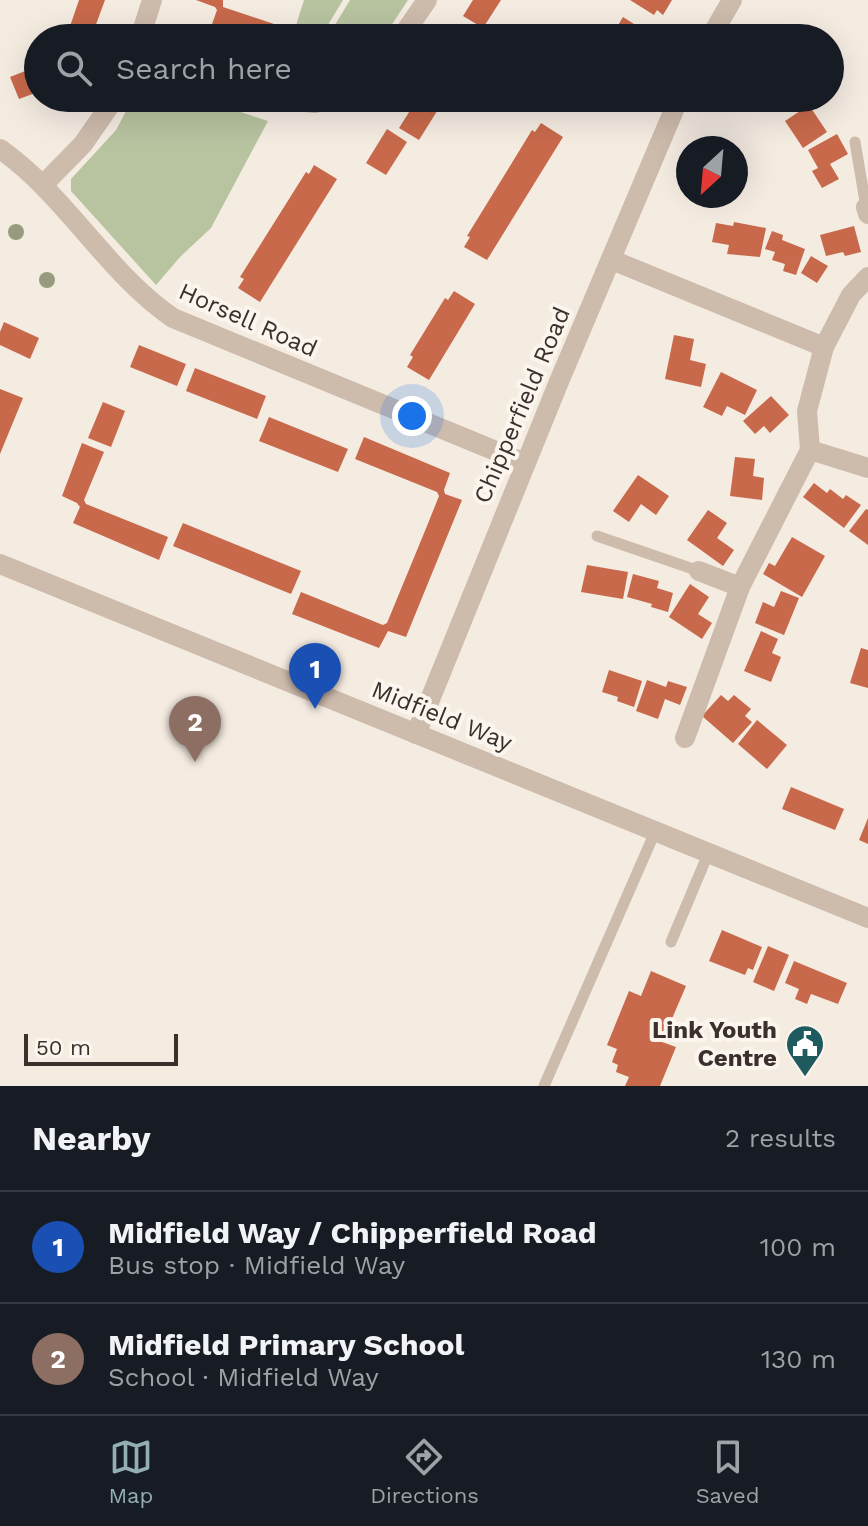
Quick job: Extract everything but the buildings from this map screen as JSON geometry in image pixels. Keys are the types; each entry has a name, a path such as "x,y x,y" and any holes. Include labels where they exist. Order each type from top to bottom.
{"street":[{"path":"144,24 152,0"},
{"path":"411,24 427,0"},
{"path":"718,24 732,0"},
{"path":"43,185 83,144 105,112"},
{"name":"Chipperfield Road","path":"416,734 525,463 673,112"},
{"name":"Horsell Road","path":"0,149 43,185 139,292 173,318 525,463"},
{"path":"612,260 824,347"},
{"path":"685,738 740,587 810,450 807,411 824,347 851,295 868,277"},
{"path":"810,450 868,468"},
{"name":"Midfield Way","path":"0,564 866,917"},
{"path":"699,571 740,587"}],"lane":[{"path":"855,142 867,211"},
{"path":"597,536 699,571"},
{"path":"544,1086 655,832"},
{"path":"671,942 708,854"}],"green space":[{"path":"304,0 343,0 328,24 296,24"},
{"path":"350,0 408,0 392,24 335,24"},
{"path":"126,112 240,112 268,121 211,228 156,285 71,191 71,179 116,130"}],"place":[{"name":"Midfield Way / Chipperfield Road","path":"315,709"},
{"name":"Midfield Primary School","path":"195,762"},
{"name":"Link Youth Centre","path":"805,1078"}]}
